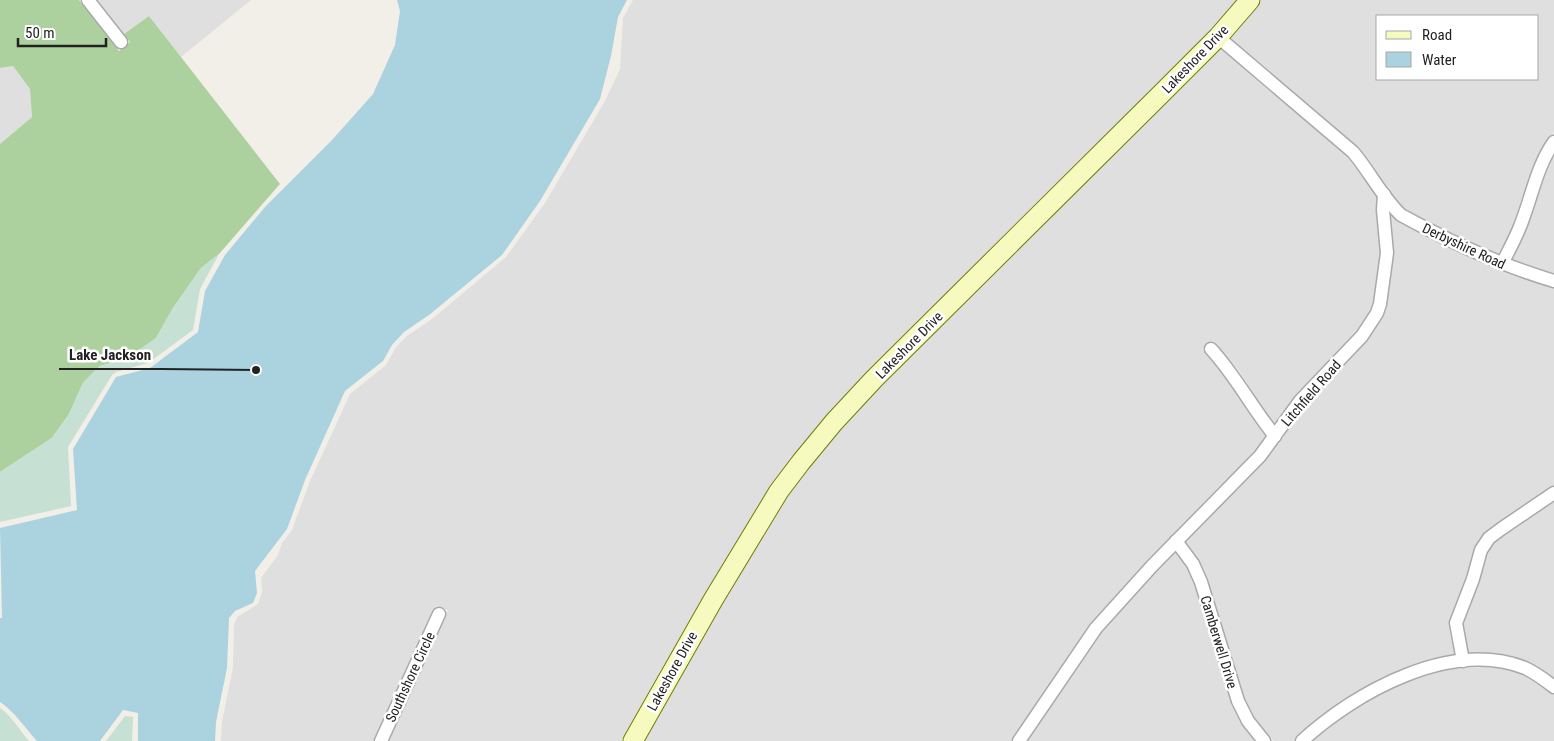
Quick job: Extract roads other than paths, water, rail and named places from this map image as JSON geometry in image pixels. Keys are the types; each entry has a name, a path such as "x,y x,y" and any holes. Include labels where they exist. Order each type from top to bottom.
{"street":[{"path":"88,0 121,42"},
{"name":"Lakeshore Drive","path":"633,741 747,542 801,462 834,422 874,379 1218,37 1250,0"},
{"path":"1218,37 1353,152 1384,194"},
{"path":"1502,264 1519,229 1529,198 1549,149 1554,142"},
{"name":"Derbyshire Road","path":"1384,194 1401,215 1473,252 1502,264 1554,281"},
{"name":"Litchfield Road","path":"1019,741 1096,628 1152,566 1260,456 1300,402 1362,336 1377,313 1380,304 1387,253 1384,194"},
{"path":"1211,349 1234,375 1275,436"},
{"path":"1463,661 1456,624 1473,579 1481,550 1490,538 1501,529 1554,493"},
{"name":"Camberwell Drive","path":"1176,541 1193,564 1201,582 1238,701 1248,721 1264,741"},
{"name":"Southshore Circle","path":"381,741 439,614"},
{"path":"1302,741 1339,710 1385,684 1440,664 1486,660 1505,662 1535,673 1554,687"}],"water":[{"path":"397,0 627,0 618,17 611,56 600,99 540,201 502,255 429,315 404,332 392,345 383,361 345,391 305,480 287,529 255,571 257,593 253,603 235,611 229,618 227,668 216,722 215,741 138,741 138,713 123,710 100,741 37,741 15,715 0,702 0,618 2,618 0,528 77,510 73,449 116,377 150,368 198,332 205,291 225,255 265,207 332,140 373,94 395,45 400,11"}],"place":[{"name":"Lake Jackson","path":"256,370"}]}
